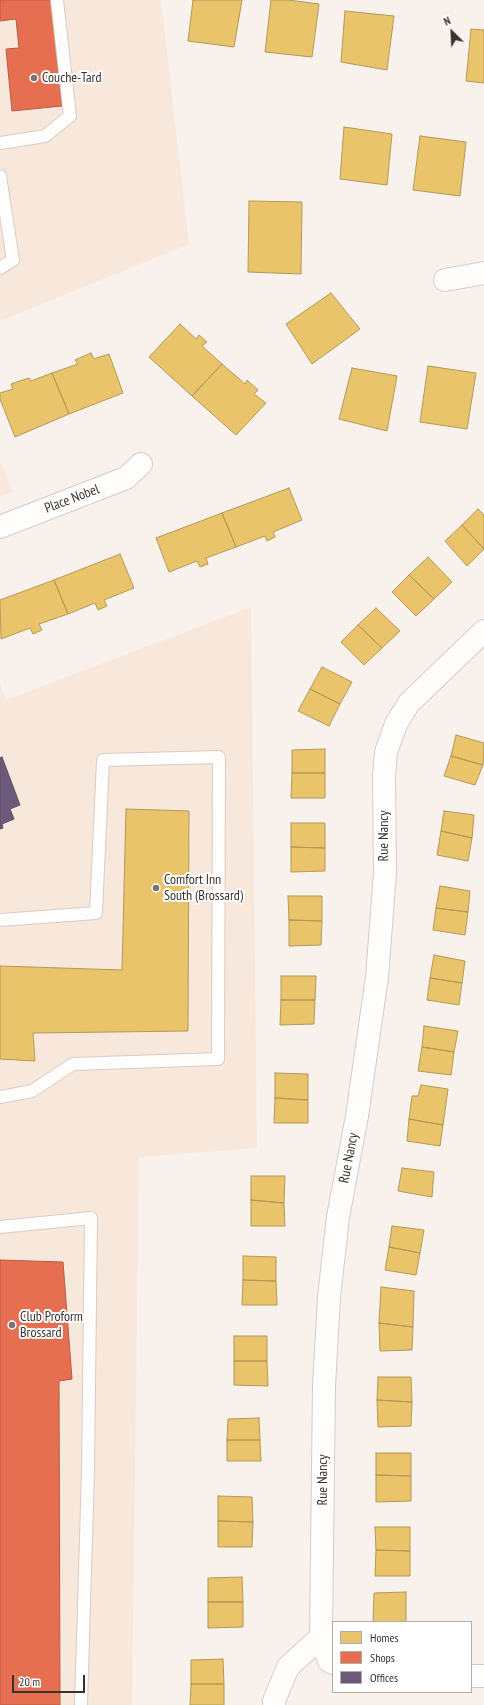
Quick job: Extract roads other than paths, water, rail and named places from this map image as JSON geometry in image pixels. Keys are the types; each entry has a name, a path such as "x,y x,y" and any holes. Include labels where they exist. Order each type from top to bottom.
{"street":[{"path":"445,280 484,273"},
{"name":"Place Nobel","path":"0,527 126,478 141,464"},
{"name":"Rue Nancy","path":"332,1662 329,1661 322,1637 324,1386 329,1297 338,1216 357,1116 377,977 384,873 384,776 386,752 396,724 409,703 484,632"},
{"path":"274,1705 288,1667 322,1637"},
{"path":"472,1676 484,1676"}],"lane":[{"path":"0,143 45,136 70,116 57,0"},
{"path":"0,176 13,260 0,268"},
{"path":"0,920 96,913 103,760 219,757 218,1059 72,1064 32,1091 0,1097"},
{"path":"0,1227 91,1218 88,1471 81,1705"}],"place":[{"name":"Couche-Tard","path":"34,78"},
{"name":"Comfort Inn South (Brossard)","path":"156,888"},
{"name":"Club Proform Brossard","path":"12,1325"}]}
